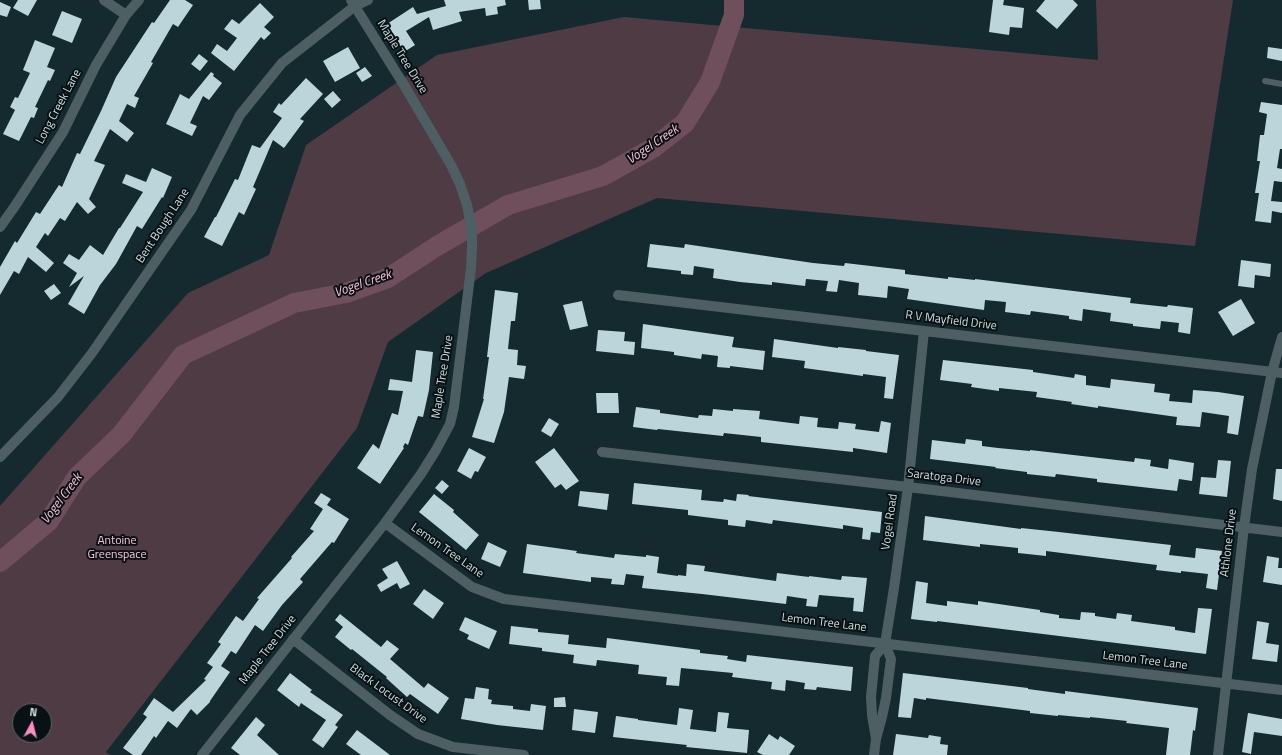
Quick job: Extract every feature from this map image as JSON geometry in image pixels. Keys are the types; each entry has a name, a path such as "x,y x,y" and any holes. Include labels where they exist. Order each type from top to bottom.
{"street":[{"path":"104,0 126,15"},
{"name":"Long Creek Lane","path":"0,226 15,206 63,132 96,65 126,15 139,0"},
{"name":"Bent Bough Lane","path":"0,458 58,397 92,353 191,210 240,115 282,63 353,3 368,0"},
{"name":"Maple Tree Drive","path":"202,755 385,523 421,474 450,424 454,406 471,268 472,231 467,205 460,184 451,165 353,3"},
{"name":"R V Mayfield Drive","path":"618,295 1277,373"},
{"name":"Vogel Road","path":"874,755 876,739 886,698 891,659 885,644 908,487 924,331"},
{"name":"Athlone Drive","path":"1218,755 1252,469 1277,373 1282,337"},
{"name":"Saratoga Drive","path":"602,452 1282,532"},
{"name":"Lemon Tree Lane","path":"385,523 472,587 504,599 1282,690"},
{"name":"Black Locust Drive","path":"293,639 390,715 418,734 453,747 524,755"},
{"name":"Vogel Road","path":"876,739 872,715 875,656 885,644"}],"lane":[{"path":"1265,81 1282,84"}],"green space":[{"name":"Antoine Greenspace","path":"1096,0 1233,0 1195,246 657,198 486,273 388,342 357,428 106,752 110,755 0,755 0,506 188,293 269,255 306,145 437,55 624,17 1098,60"}],"building":[{"path":"18,0 37,0 28,16 13,8"},
{"path":"170,0 185,0 193,5 178,27 173,24 151,62 153,63 134,96 139,98 135,108 127,104 119,121 134,133 127,142 110,129 94,161 105,165 89,199 96,207 88,214 77,202 65,221 60,218 48,236 45,233 36,247 54,263 46,272 28,257 19,274 14,271 0,295 0,267 15,241 17,243 36,212 40,214 59,185 62,187 77,153 80,154 116,77 152,22 154,23"},
{"path":"444,0 505,0 506,5 497,7 498,14 486,16 485,8 459,12 462,21 433,30 429,17 406,31 415,45 404,52 387,24 413,7 417,14 446,6"},
{"path":"528,0 540,0 541,9 529,10"},
{"path":"993,0 1004,0 1003,5 1024,8 1022,28 1010,27 1009,35 989,32"},
{"path":"1045,0 1073,0 1078,5 1057,29 1036,11"},
{"path":"0,2 11,7 7,17 0,15"},
{"path":"260,3 274,17 264,27 271,33 264,40 261,37 234,71 211,53 217,44 227,51 237,38 224,29 232,19 239,24"},
{"path":"62,11 82,19 72,43 52,35"},
{"path":"35,40 55,48 47,67 55,70 50,81 48,80 35,107 38,108 34,118 31,117 19,141 3,134 15,110 10,107 15,97 18,98 30,73 23,70"},
{"path":"348,47 360,68 335,82 323,61"},
{"path":"1268,47 1282,49 1282,61 1267,58"},
{"path":"199,54 208,61 200,71 191,64"},
{"path":"365,67 372,76 362,82 356,73"},
{"path":"211,72 214,74 213,76 222,83 209,100 203,96 190,123 197,126 192,136 166,124 180,94 189,99"},
{"path":"306,78 323,94 300,119 304,121 284,148 273,140 253,187 256,189 244,215 239,212 222,246 204,237 235,179 238,180 252,145 260,148 282,118 273,112 279,103 281,105"},
{"path":"333,91 341,100 332,108 324,99"},
{"path":"1261,102 1282,105 1282,149 1280,149 1277,168 1282,169 1282,182 1274,181 1271,201 1282,202 1282,213 1272,211 1271,223 1255,221 1259,193 1255,193 1260,161 1257,161 1260,135 1264,135 1267,114 1259,112"},
{"path":"152,168 172,177 163,198 162,197 142,229 137,226 116,264 100,285 84,314 68,304 84,276 69,287 77,273 63,263 69,254 79,260 90,245 103,255 143,192 122,183 126,174 146,182"},
{"path":"650,244 684,248 685,244 813,263 844,266 845,263 905,270 905,274 948,279 948,277 975,279 1131,298 1130,303 1193,308 1190,334 1178,332 1179,323 1161,321 1160,329 1133,326 1133,324 1110,321 1111,313 1083,309 1082,321 1069,319 1069,316 1031,311 1030,315 1005,312 1006,302 985,300 984,310 907,299 909,289 888,286 887,298 858,295 859,283 839,280 837,292 826,291 828,281 806,279 805,286 772,282 772,285 740,282 713,278 714,269 694,266 693,275 681,274 681,271 647,267"},
{"path":"1241,260 1271,264 1270,277 1255,275 1254,288 1238,286"},
{"path":"54,284 61,293 51,300 44,291"},
{"path":"495,290 518,293 515,321 511,321 508,349 518,350 517,365 526,366 524,379 509,377 504,412 494,443 472,437 484,399 489,357 487,357"},
{"path":"1241,299 1255,323 1233,336 1218,312"},
{"path":"582,301 588,326 570,330 563,305"},
{"path":"643,324 734,337 732,347 765,351 763,370 730,366 730,368 717,367 718,356 702,354 701,359 674,355 674,352 641,348"},
{"path":"598,330 625,332 624,341 635,342 634,355 596,351"},
{"path":"774,339 899,355 893,399 884,398 886,377 863,374 863,376 804,368 805,361 772,357"},
{"path":"416,350 433,352 429,390 423,417 418,416 408,445 405,443 404,448 380,484 357,468 373,444 379,449 392,413 398,415 403,391 388,390 390,379 412,382"},
{"path":"943,360 1033,370 1033,372 1074,378 1075,374 1086,376 1086,385 1110,388 1111,379 1155,384 1154,392 1170,394 1169,401 1192,403 1193,390 1244,396 1238,435 1227,433 1229,416 1202,412 1200,427 1176,425 1177,417 1098,406 1098,408 1071,404 1072,402 1036,397 1037,392 999,388 999,391 971,387 972,384 940,380"},
{"path":"596,393 618,393 619,413 597,413"},
{"path":"636,407 660,410 660,413 698,418 699,415 712,416 713,409 760,411 759,419 799,424 800,416 818,418 817,427 838,429 839,422 856,424 855,429 879,432 881,421 891,423 887,453 853,448 853,452 761,442 761,437 724,433 723,436 633,427"},
{"path":"549,418 559,424 551,437 541,431"},
{"path":"966,439 982,441 982,446 998,448 1030,450 1134,462 1135,458 1151,460 1150,466 1168,469 1169,459 1194,463 1192,481 1179,479 1177,491 1097,482 1097,479 1056,474 1055,477 1027,474 1027,472 995,468 996,467 930,459 932,440 965,444"},
{"path":"469,448 486,457 478,472 475,471 471,479 457,471"},
{"path":"554,448 579,481 566,490 561,484 555,488 535,462"},
{"path":"1218,460 1231,461 1227,497 1199,494 1201,477 1216,478"},
{"path":"1276,469 1282,469 1282,501 1273,499"},
{"path":"442,480 449,486 442,494 435,488"},
{"path":"634,483 702,490 701,500 723,502 724,499 736,501 737,494 882,512 880,533 871,532 870,540 862,539 863,528 843,525 843,529 773,520 772,524 746,520 745,527 728,525 728,520 688,515 688,510 632,504"},
{"path":"580,491 609,494 607,510 578,506"},
{"path":"321,493 331,499 327,505 349,519 334,543 332,542 300,579 303,582 282,605 263,631 255,625 236,654 231,651 221,666 230,672 210,702 197,715 191,709 177,728 168,721 156,738 154,736 141,755 133,755 123,748 147,717 143,714 154,698 173,712 206,680 204,679 213,667 207,663 221,644 218,642 236,616 243,621 259,599 257,598 314,531 310,529 323,509 314,503"},
{"path":"434,494 454,510 453,512 479,535 466,550 419,512"},
{"path":"925,516 1021,529 1171,545 1169,555 1195,558 1196,548 1222,551 1217,590 1206,588 1208,574 1156,570 1157,565 1046,551 1046,556 1018,553 1018,548 980,544 980,547 923,540"},
{"path":"488,542 507,551 500,567 481,559"},
{"path":"527,544 614,558 615,554 659,557 657,573 678,576 686,576 687,564 705,566 704,571 776,581 777,573 841,580 842,576 867,578 863,612 853,611 854,598 819,595 817,607 806,606 807,599 787,596 786,604 642,588 644,576 626,574 624,585 611,584 612,579 591,577 591,582 523,573"},
{"path":"1267,556 1279,558 1278,568 1282,568 1282,585 1263,582"},
{"path":"397,561 410,584 400,589 397,583 381,592 377,585 388,578 382,569"},
{"path":"916,581 928,583 926,603 947,606 947,601 978,605 978,601 1040,610 1040,612 1059,615 1059,618 1080,620 1081,612 1095,613 1095,616 1116,619 1117,613 1132,615 1131,621 1175,627 1175,630 1195,633 1198,608 1212,609 1206,654 911,619"},
{"path":"424,589 444,603 433,619 413,604"},
{"path":"340,614 381,647 387,640 399,649 390,659 424,688 428,683 449,698 438,714 410,694 407,697 386,678 387,677 335,637 343,627 335,620"},
{"path":"465,617 497,631 489,649 467,639 469,635 459,630"},
{"path":"1257,621 1269,623 1266,643 1279,645 1277,662 1252,659"},
{"path":"511,626 538,629 538,632 569,635 568,644 606,648 607,638 700,650 700,653 728,656 727,659 746,662 747,655 853,667 851,691 817,687 816,690 804,689 805,683 786,680 785,691 771,689 772,682 732,677 733,673 681,668 679,686 666,685 667,677 638,674 639,665 597,660 596,666 573,663 574,655 542,651 542,648 509,644"},
{"path":"290,673 312,690 310,692 343,715 335,725 338,727 323,748 312,740 326,720 301,703 299,707 277,690"},
{"path":"903,673 1065,694 1065,691 1198,708 1195,731 1193,730 1190,755 1166,755 1169,728 1126,723 1127,721 1030,713 1030,711 926,698 926,700 914,698 911,718 898,717"},
{"path":"476,687 489,689 488,699 492,700 491,704 513,706 513,709 530,711 531,704 546,706 543,730 461,719 465,698 474,699"},
{"path":"565,697 566,707 554,707 554,698"},
{"path":"679,708 693,710 690,729 716,732 718,712 729,713 727,728 749,730 747,753 686,747 687,745 613,737 616,716 677,725"},
{"path":"574,709 598,712 595,733 572,730"},
{"path":"1248,713 1282,719 1282,736 1254,732 1251,754 1242,752"},
{"path":"256,717 265,725 257,735 279,755 240,755 231,748"},
{"path":"357,730 390,755 361,755 346,744"},
{"path":"769,734 778,740 780,736 795,746 789,755 763,755 757,752"},
{"path":"896,734 928,738 929,735 941,737 940,744 948,745 947,755 893,755"}],"waterway":[{"name":"Vogel Creek","path":"0,562 49,521 77,477 121,435 183,355 294,303 346,293 388,278 437,246 508,205 603,176 653,148 685,123 710,82 734,15 734,0"}]}
